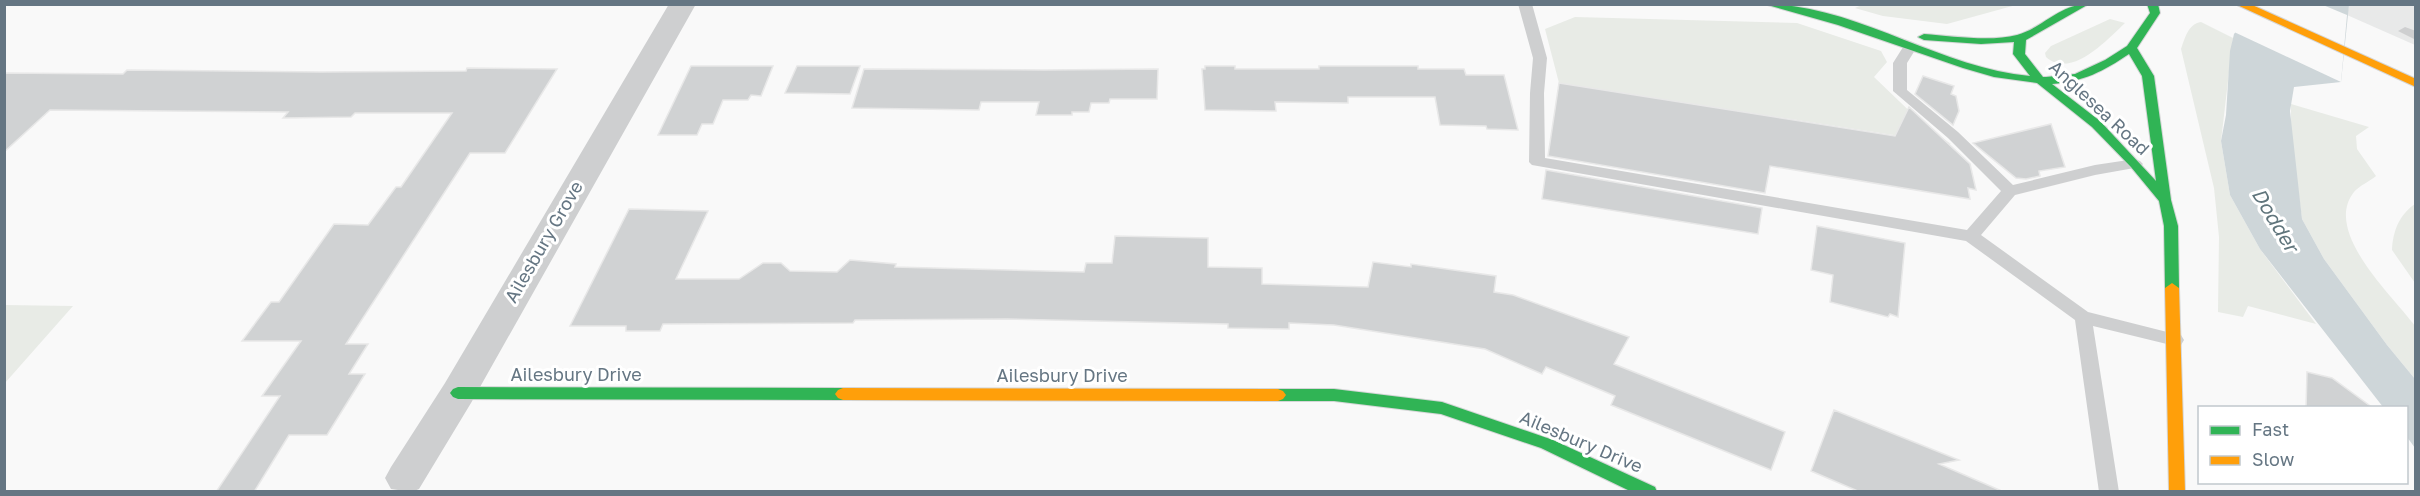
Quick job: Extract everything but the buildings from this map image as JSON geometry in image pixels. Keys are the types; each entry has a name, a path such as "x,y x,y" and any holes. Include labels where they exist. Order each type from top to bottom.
{"main road":[{"path":"1769,4 1821,16 1910,47 1997,73 2039,79 2069,78 2091,74 2131,48 2155,13 2152,4"},
{"path":"1880,35 1981,41 2020,38 2084,4"},
{"path":"2246,7 2415,84"},
{"name":"Anglesea Road","path":"2020,38 2019,54 2039,79 2096,124 2135,164 2165,200"},
{"name":"Anglesea Road","path":"2131,48 2148,76 2165,200 2171,226 2177,492"},
{"path":"2344,52 2395,60"},
{"name":"Ailesbury Drive","path":"458,393 1334,395 1442,408 1547,444 1649,492"}],"street":[{"name":"Ailesbury Grove","path":"401,485 458,393 683,4"}],"lane":[{"path":"1525,4 1540,58 1537,93 1537,162 1971,236 2083,317 2175,340"},
{"path":"1910,47 1900,63 1900,91 1953,135 2010,191"},
{"path":"1971,236 2010,191 2095,170 2135,164"},
{"path":"2083,317 2109,492"}],"shaded area":[{"path":"1864,4 2016,5 1947,24 1883,16 1855,8"},
{"path":"2349,5 2415,5 2415,45 2347,15"},
{"path":"1575,17 1797,23 1881,51 1887,62 1874,77 1924,125 1951,144 1559,83 1545,29"},
{"path":"2110,19 2125,23 2099,47 2078,61 2066,64 2056,63 2046,57 2045,53 2051,46"},
{"path":"2201,22 2233,38 2221,141 2230,195 2260,249 2316,324 2248,306 2243,317 2218,312 2219,237 2214,188 2181,49 2190,29"},
{"path":"2291,104 2369,127 2356,136 2357,149 2376,176 2354,192 2347,208 2347,226 2365,263 2415,326 2415,379 2324,259 2302,219 2291,135"},
{"path":"2415,204 2415,283 2392,250 2398,224 2409,208"},
{"path":"4,305 73,306 5,383"}],"water":[{"name":"Dodder","path":"2257,5 2349,5 2341,82 2294,87 2290,111 2302,219 2324,259 2415,379 2415,448 2408,438 2408,406 2382,406 2260,249 2230,195 2221,141 2226,115 2230,51 2234,34"}],"pier":[{"path":"2253,4 2323,5 2347,15 2341,82 2232,31"}],"traffic: fast":[{"path":"1769,4 1842,23 1967,66 2021,78 2046,81 2079,77 2102,67 2131,48"},
{"path":"2084,4 2020,38 2019,54 2039,79 2096,124 2135,164 2165,200"},
{"path":"2152,4 2155,13 2131,48 2148,76 2165,200 2171,226 2172,288"},
{"path":"1924,37 1981,41 2020,38"},
{"path":"458,393 843,394"},
{"path":"1278,395 1334,395 1442,408 1547,444 1649,492"}],"traffic: slow":[{"path":"2240,4 2416,84"},
{"path":"2172,288 2177,492"},
{"path":"843,394 1278,395"}]}
